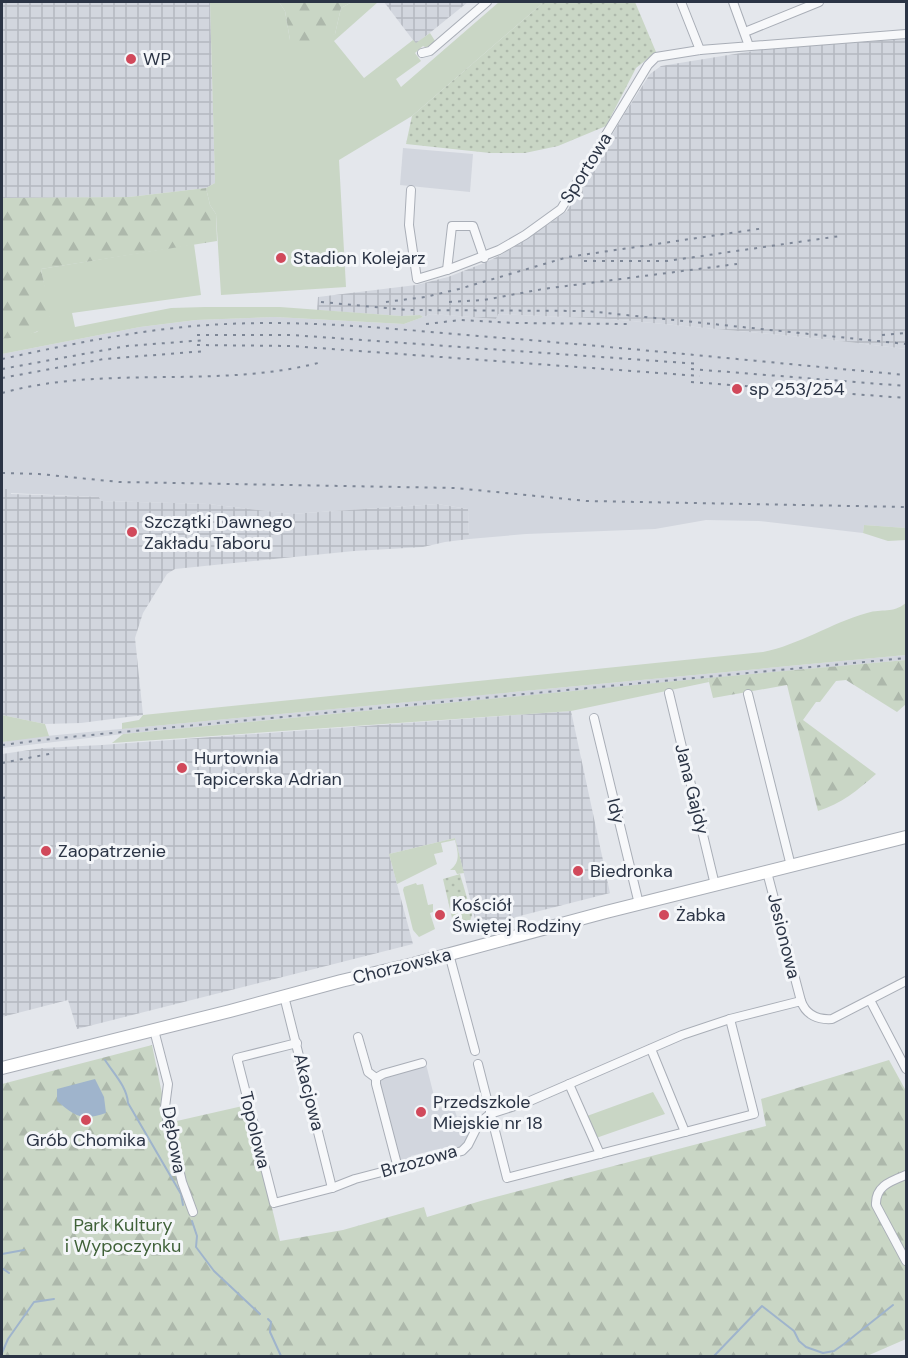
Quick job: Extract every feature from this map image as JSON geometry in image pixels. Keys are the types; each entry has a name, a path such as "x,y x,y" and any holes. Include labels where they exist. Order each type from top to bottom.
{"main road":[{"name":"Chorzowska","path":"2,1068 906,837"}],"street":[{"path":"422,53 430,51 487,2"},
{"path":"681,2 700,50"},
{"path":"733,2 749,46"},
{"path":"745,32 819,2"},
{"name":"Sportowa","path":"411,190 409,225 417,279 484,258 525,235 561,208 648,65 656,57 700,50 906,34"},
{"path":"447,270 452,226 473,226 484,258"},
{"name":"Jana Gajdy","path":"669,693 715,885"},
{"path":"748,694 791,866"},
{"name":"Idy","path":"594,718 639,904"},
{"name":"Jesionowa","path":"767,872 801,1001"},
{"path":"449,954 475,1051"},
{"path":"490,1114 521,1105 682,1035 730,1019 801,1001 808,1013 825,1020 839,1016 906,981"},
{"name":"Akacjowa","path":"284,996 332,1188"},
{"path":"870,1000 906,1069"},
{"path":"478,1064 507,1178 754,1114 730,1019"},
{"name":"Dębowa","path":"154,1030 168,1084 165,1107 168,1123 182,1182 193,1212"},
{"path":"358,1037 368,1072 376,1078"},
{"name":"Topolowa","path":"297,1043 237,1058 274,1203 332,1188"},
{"path":"651,1049 685,1132"},
{"path":"376,1078 422,1063"},
{"path":"376,1078 398,1168"},
{"path":"569,1084 600,1154"},
{"name":"Brzozowa","path":"332,1188 355,1179 462,1151 468,1145 479,1123 490,1114"},
{"path":"906,1174 885,1184 876,1199 876,1205 906,1261"}],"shaded area":[{"path":"2,2 210,2 215,183 206,188 129,197 2,198"},
{"path":"384,2 468,2 416,44"},
{"path":"906,39 906,349 610,319 498,314 496,319 431,314 423,317 317,310 318,297 416,285 448,277 484,263 501,255 567,211 650,74 661,66 766,49"},
{"path":"403,148 473,154 470,192 400,185"},
{"path":"431,314 496,319 497,314 610,319 906,349 906,528 864,525 863,533 759,521 706,520 655,529 526,534 469,539 468,509 437,504 291,514 208,504 101,501 99,497 10,493 10,489 2,489 2,354 140,327 196,320 275,317 404,324"},
{"path":"2,489 10,489 11,494 99,497 101,501 208,504 291,514 437,504 468,509 469,539 423,547 354,551 175,569 167,574 143,613 135,638 143,715 81,723 45,724 2,715"},
{"path":"906,655 906,660 123,734 2,748 2,742 25,738"},
{"path":"571,711 610,893 477,927 455,838 389,854 413,944 77,1029 68,1000 2,1017 2,754 43,748"},
{"name":"Przedszkole Miejskie nr 18","path":"426,1064 437,1108 453,1105 457,1117 466,1115 470,1133 463,1147 442,1152 438,1149 411,1156 409,1161 401,1162 380,1090 381,1079 382,1076"}],"green space":[{"path":"210,2 279,2 285,11 290,40 335,34 341,8 352,2 378,2 334,41 364,78 413,40 416,43 430,33 435,41 427,48 423,46 415,53 421,61 396,79 401,87 499,2 544,2 412,116 339,160 346,287 221,295 216,214 210,205 206,188 215,183"},
{"path":"279,2 352,2 341,8 335,34 309,47 290,40 285,11"},
{"path":"544,2 635,2 656,52 636,68 606,126 558,146 525,153 490,153 406,144 412,116"},
{"path":"206,188 210,205 216,214 217,241 41,269 49,306 48,322 31,334 2,339 2,198 129,197"},
{"path":"194,244 201,295 72,313 75,327 171,308 205,307 280,307 423,317 404,324 275,317 196,320 140,327 2,354 2,339 37,332 50,316 41,269"},
{"path":"864,525 906,528 906,540 888,541 863,533"},
{"path":"906,603 906,655 122,729 122,723 139,720 143,715 763,652 789,644 854,617 892,610"},
{"path":"906,660 906,704 897,712 846,680 836,681 803,720 876,774 849,796 818,811 787,685 713,698 708,678"},
{"path":"708,678 709,682 571,711 112,743 123,734"},
{"path":"2,715 45,724 49,736 2,742"},
{"path":"455,838 464,873 457,874 455,870 450,870 457,860 455,840 441,843 443,852 434,854 437,864 397,884 389,854"},
{"path":"460,874 472,915 469,924 452,918 443,879"},
{"path":"416,883 417,885 423,884 428,905 433,904 433,912 430,913 435,929 419,937 413,930 403,890 404,887"},
{"name":"Park Kultury i Wypoczynku","path":"152,1045 168,1123 247,1105 280,1241 343,1230 424,1207 427,1217 766,1126 761,1099 889,1060 906,1091 906,1339 867,1356 2,1356 2,1084"},
{"path":"653,1092 665,1114 596,1138 587,1116"}],"water":[{"path":"95,1079 104,1097 106,1113 91,1117 80,1116 69,1111 57,1101 57,1089"}],"waterway":[{"path":"105,1060 123,1086 128,1103 181,1194 183,1205"},
{"path":"192,1221 197,1236 196,1247 214,1271 260,1314"},
{"path":"2,1254 24,1250"},
{"path":"2,1268 9,1273"},
{"path":"2,1353 8,1339 34,1302 54,1299"},
{"path":"714,1356 762,1306 794,1331 799,1341 806,1347 823,1353 834,1351 893,1305"},
{"path":"268,1319 271,1322 270,1332 281,1356"}],"railway":[{"path":"386,302 425,297 459,289 568,257 765,228"},
{"path":"584,261 667,261 840,236"},
{"path":"449,302 484,300 543,289 737,264"},
{"path":"321,302 407,310 587,311 906,344"},
{"path":"426,324 461,320 628,324"},
{"path":"2,359 170,328 290,323 532,340 906,375"},
{"path":"882,335 906,333"},
{"path":"197,335 292,335 700,364"},
{"path":"2,369 127,346 206,340"},
{"path":"197,345 291,346 700,376"},
{"path":"2,378 104,359 206,351"},
{"path":"2,393 41,384 81,380 242,375 322,362"},
{"path":"691,369 906,386"},
{"path":"691,382 906,398"},
{"path":"2,473 39,474 119,482 455,488 587,501 906,507"},
{"path":"2,745 906,658"},
{"path":"2,763 54,753"},
{"path":"2,798 8,797"}],"place":[{"name":"WP","path":"131,59"},
{"name":"Stadion Kolejarz","path":"281,258"},
{"name":"sp 253/254","path":"737,389"},
{"name":"Szczątki Dawnego Zakładu Taboru","path":"132,532"},
{"name":"Hurtownia Tapicerska Adrian","path":"182,768"},
{"name":"Zaopatrzenie","path":"46,851"},
{"name":"Biedronka","path":"578,871"},
{"name":"Kościół Świętej Rodziny","path":"440,915"},
{"name":"Żabka","path":"664,915"},
{"name":"Przedszkole Miejskie nr 18","path":"421,1112"},
{"name":"Grób Chomika","path":"86,1120"}]}
